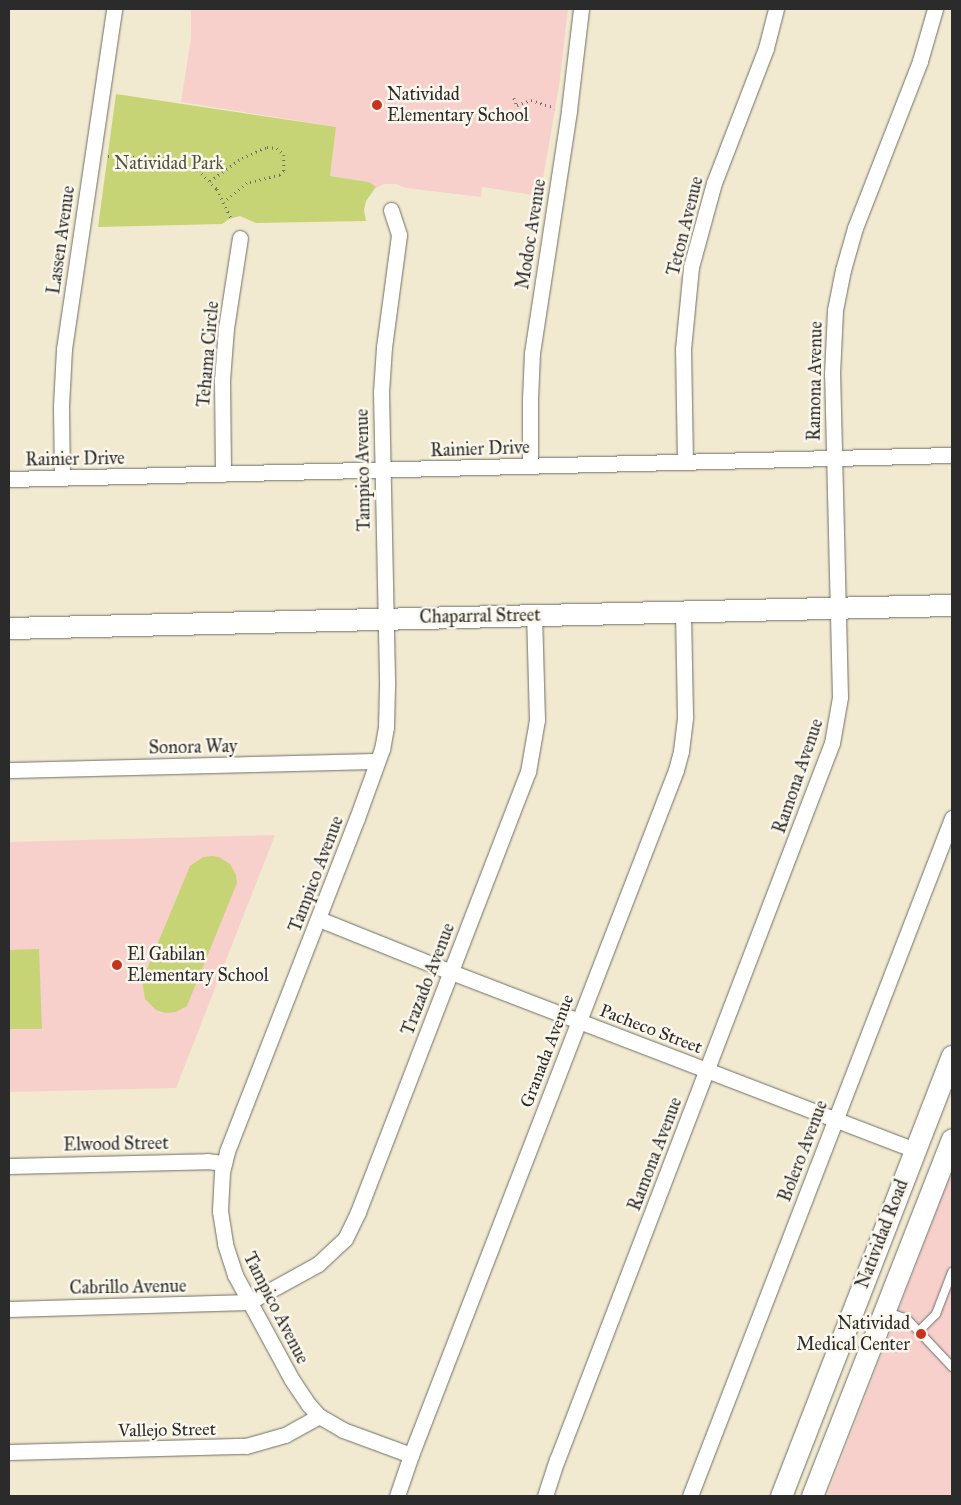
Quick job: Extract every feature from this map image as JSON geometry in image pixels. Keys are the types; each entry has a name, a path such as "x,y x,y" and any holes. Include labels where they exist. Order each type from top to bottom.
{"main road":[{"name":"Chaparral Street","path":"9,628 952,604"},
{"name":"Natividad Road","path":"781,1496 952,1056"},
{"name":"Natividad Road","path":"813,1496 914,1236 948,1160 952,1139"},
{"path":"914,1236 909,1208 926,1164 921,1153 915,1150"}],"street":[{"name":"Lassen Avenue","path":"62,478 61,406 64,349 114,9"},
{"name":"Modoc Avenue","path":"530,466 532,353 569,110 581,9"},
{"name":"Teton Avenue","path":"685,462 683,349 691,267 714,183 766,48 776,9"},
{"name":"Ramona Avenue","path":"545,1496 554,1467 708,1071 832,743 840,697 832,349 835,310 841,277 855,228 926,45 935,9"},
{"name":"Tampico Avenue","path":"392,210 399,235 382,370 382,470 388,709 384,740 319,919 224,1163 220,1211 223,1235 232,1268 300,1393 319,1416 343,1430 411,1456"},
{"name":"Tehama Circle","path":"223,474 222,380 226,328 240,238"},
{"name":"Rainier Drive","path":"9,479 952,455"},
{"name":"Granada Avenue","path":"397,1496 678,761 684,716 683,610"},
{"name":"Trazado Avenue","path":"249,1302 318,1264 337,1248 352,1228 526,779 532,755 537,713 534,615"},
{"name":"Sonora Way","path":"9,770 377,761"},
{"name":"Bolero Avenue","path":"690,1496 952,818"},
{"name":"Pacheco Street","path":"319,919 579,1022 915,1150"},
{"name":"Elwood Street","path":"9,1166 207,1161 224,1163"},
{"name":"Cabrillo Avenue","path":"9,1309 249,1302"},
{"name":"Vallejo Street","path":"9,1452 246,1446 285,1435 319,1416"}],"lane":[{"path":"919,1331 936,1314 952,1272"},
{"path":"885,1311 907,1319 952,1367"}],"path":[{"path":"514,98 517,105 531,100 555,108"},
{"path":"210,181 242,158 267,147 278,148 284,155 286,165 280,176 247,183 224,202"},
{"path":"108,156 163,158 198,170 210,181 224,202 231,218"}],"shaded area":[{"name":"Natividad Elementary School","path":"191,9 568,9 559,86 540,196 482,187 481,197 406,188 396,184 384,184 376,188 369,182 330,176 336,127 181,102 191,38"},
{"name":"El Gabilan Elementary School","path":"275,835 176,1088 9,1092 9,842"},
{"name":"Natividad Medical Center","path":"952,1172 952,1496 827,1496"}],"green space":[{"name":"Natividad Park","path":"116,94 336,127 330,176 369,182 376,187 366,201 364,210 366,221 256,223 240,216 229,219 222,224 98,227"},
{"path":"203,857 219,857 230,864 236,875 237,883 187,1006 176,1012 166,1013 156,1010 145,999 142,981 190,866"},
{"path":"39,949 42,1029 10,1029 9,950"}],"place":[{"name":"Natividad Elementary School","path":"377,105"},
{"name":"El Gabilan Elementary School","path":"117,965"},
{"name":"Natividad Medical Center","path":"921,1334"}]}
